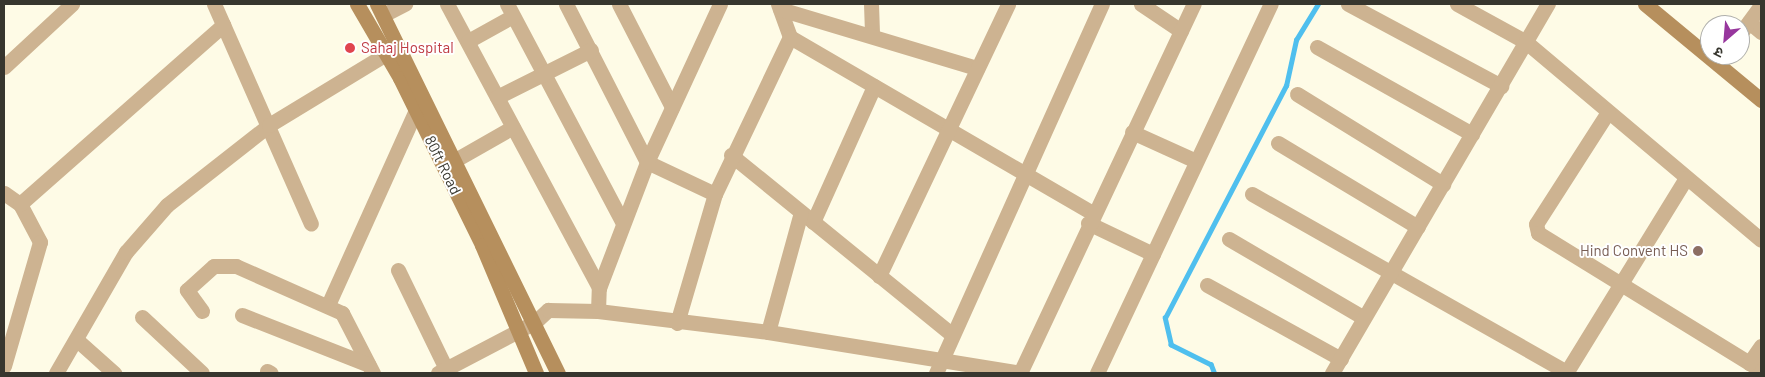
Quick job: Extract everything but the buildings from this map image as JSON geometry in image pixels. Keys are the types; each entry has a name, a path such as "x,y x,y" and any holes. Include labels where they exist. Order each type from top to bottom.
{"main road":[{"name":"80ft Road","path":"357,4 416,110 482,245 536,373"},
{"path":"1645,4 1700,43"},
{"path":"380,9 457,159 558,373"},
{"path":"1728,65 1761,100"}],"street":[{"path":"4,67 72,4"},
{"path":"214,4 269,125 311,224"},
{"path":"380,9 405,4"},
{"path":"447,4 599,288"},
{"path":"566,4 647,162 715,194"},
{"path":"619,4 672,107"},
{"path":"598,311 599,288 647,162 720,4"},
{"path":"871,4 872,34"},
{"path":"879,276 1008,4"},
{"path":"938,366 1102,4"},
{"path":"1141,4 1181,31"},
{"path":"398,270 444,372 535,322 548,310 598,311 677,323 768,332 938,366 1021,373 1090,218 1194,4"},
{"path":"1097,373 1271,4"},
{"path":"1348,4 1501,86"},
{"path":"1457,4 1526,42 1761,240"},
{"path":"1207,285 1338,369 1364,318 1548,4"},
{"path":"1750,20 1761,5"},
{"path":"779,6 977,68"},
{"path":"779,6 790,37 1024,173 1090,218 1153,254"},
{"path":"468,41 510,10 623,223"},
{"path":"20,204 224,25"},
{"path":"677,323 715,194 790,37"},
{"path":"1317,47 1472,134"},
{"path":"497,97 591,50"},
{"path":"56,373 77,340 126,252 167,205 269,125 386,54"},
{"path":"768,332 807,217 874,86"},
{"path":"1296,94 1443,184"},
{"path":"328,305 416,110"},
{"path":"1608,112 1536,224 1538,233 1622,283 1755,367 1761,346"},
{"path":"457,159 514,127"},
{"path":"1132,132 1196,161"},
{"path":"1278,144 1418,228"},
{"path":"732,156 951,334"},
{"path":"1252,194 1567,373 1686,178"},
{"path":"4,193 20,204 40,242 4,366"},
{"path":"1229,239 1364,318"},
{"path":"202,311 187,290 214,266 225,264 328,305 342,313 371,369"},
{"path":"242,315 371,369"},
{"path":"142,317 202,373"},
{"path":"77,340 114,373"}],"waterway":[{"path":"1214,373 1211,365 1171,345 1165,318 1286,86 1296,40 1318,4"}],"place":[{"name":"Sahaj Hospital","path":"350,48"},
{"name":"Hind Convent HS","path":"1698,251"}]}
